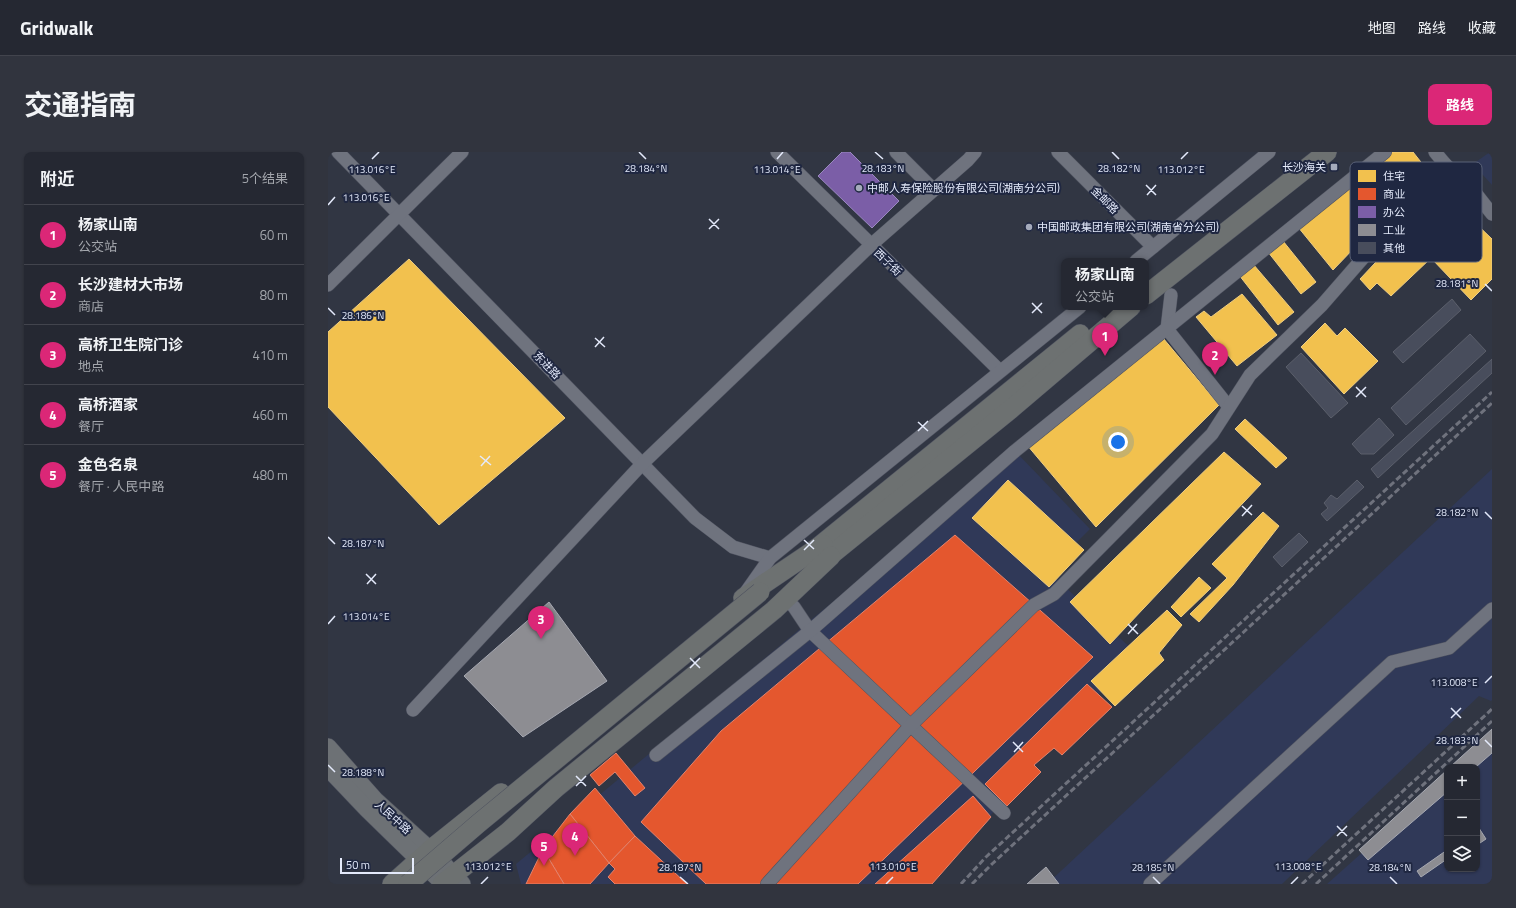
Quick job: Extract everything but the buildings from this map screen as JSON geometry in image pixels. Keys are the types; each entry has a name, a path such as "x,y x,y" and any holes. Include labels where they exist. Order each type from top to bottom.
{"highway":[{"path":"1149,279 1305,152"},
{"path":"1149,293 1327,152"},
{"path":"424,884 486,830 772,597 1110,310"},
{"path":"408,884 479,822 772,597 827,550 1012,409 1128,310"},
{"path":"392,884 425,855 738,602 827,550"},
{"path":"449,882 508,832 556,788 774,610 772,597"}],"main road":[{"name":"人民中路","path":"328,747 449,882"},
{"name":"人民中路","path":"328,768 366,809 425,855"}],"street":[{"name":"东进路","path":"338,152 695,518 733,547 770,558"},
{"path":"328,285 462,152"},
{"name":"西子街","path":"777,152 1000,371"},
{"path":"896,152 934,190"},
{"path":"413,710 643,463 871,245 968,160 975,152"},
{"name":"金邮路","path":"1058,152 1153,247"},
{"path":"1140,258 1270,152"},
{"path":"1373,162 1385,152"},
{"path":"1435,152 1443,162"},
{"path":"656,755 810,631 1015,451 1350,180"},
{"path":"1482,202 1492,214"},
{"path":"767,884 911,725 1034,605 1054,594 1212,434 1250,375 1322,305 1360,262"},
{"path":"1171,295 1166,329 1229,407"},
{"path":"738,602 770,558 1076,310"},
{"path":"772,597 794,607 810,631 1004,812"},
{"path":"1150,884 1392,662 1449,648 1492,608"}],"shaded area":[{"path":"1492,152 1492,185 1482,174 1482,162 1476,162"},
{"path":"1015,451 1090,529 1048,571 1136,653 929,884 521,884 516,864"},
{"path":"1492,469 1491,701 1479,696 1282,884 1047,884"},
{"path":"1492,737 1492,884 1327,884 1444,780 1444,872 1480,872 1480,764 1461,764"}],"railway":[{"path":"961,884 986,857 1492,392"},
{"path":"972,884 1492,403"},
{"path":"1302,884 1492,709"},
{"path":"1316,884 1492,721"}],"place":[{"name":"长沙海关","path":"1334,167"},
{"name":"中邮人寿保险股份有限公司(湖南分公司)","path":"859,188"},
{"name":"中国邮政集团有限公司(湖南省分公司)","path":"1029,227"},
{"name":"杨家山南","path":"1105,356"},
{"name":"长沙建材大市场","path":"1215,375"},
{"name":"高桥卫生院门诊","path":"541,639"},
{"name":"高桥酒家","path":"575,856"},
{"name":"金色名泉","path":"544,866"}]}
